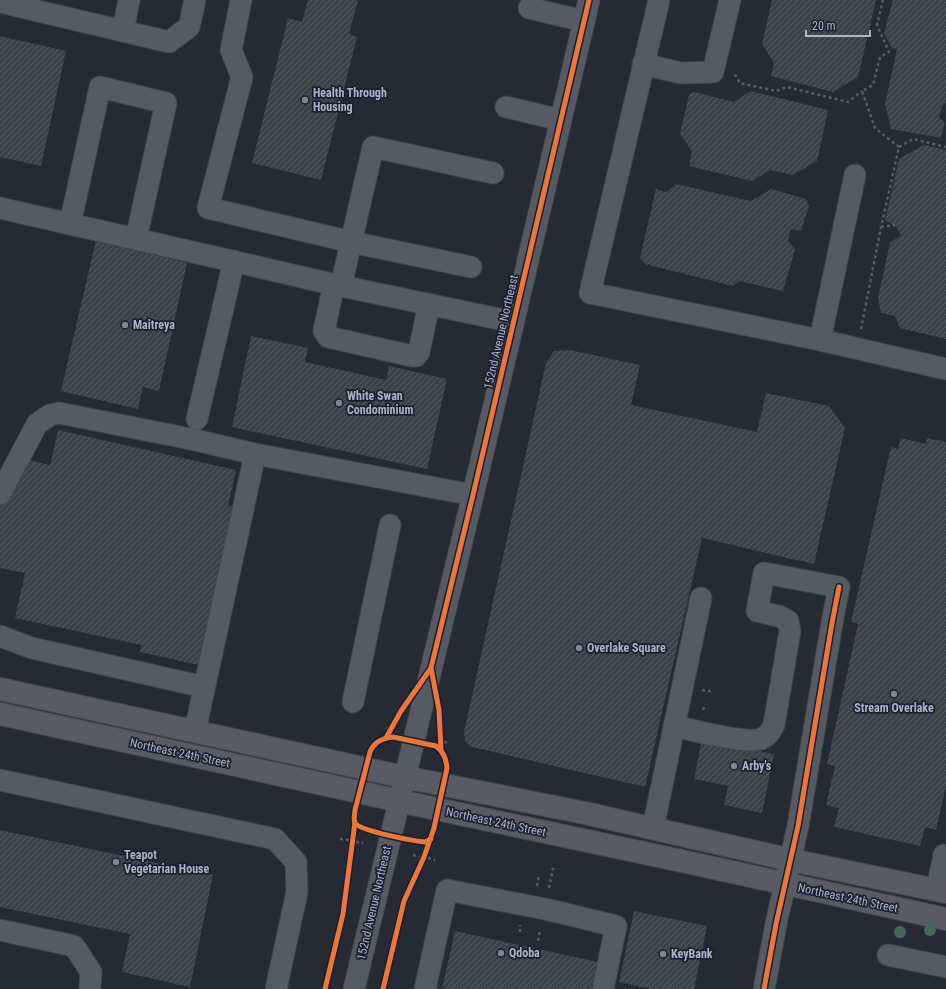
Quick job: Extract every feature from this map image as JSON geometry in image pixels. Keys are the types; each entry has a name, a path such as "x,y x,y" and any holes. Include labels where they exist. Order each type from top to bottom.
{"main road":[{"name":"Northeast 24th Street","path":"0,689 404,777 653,828 788,872 946,919"},
{"path":"0,699 34,696"},
{"name":"Northeast 24th Street","path":"0,714 398,801 675,859 941,891"},
{"path":"98,735 195,731"}],"street":[{"path":"122,31 129,0"},
{"path":"0,2 169,42 189,27 195,0"},
{"path":"241,0 231,50 242,77 208,208 351,242 471,267"},
{"name":"152nd Avenue Northeast","path":"354,989 473,494 589,0"},
{"path":"659,0 590,293 820,340 946,369"},
{"path":"643,64 681,73 714,72 730,0"},
{"path":"529,8 584,21"},
{"path":"70,224 100,87 166,103 136,239"},
{"path":"506,107 561,120"},
{"path":"428,304 419,352 416,356 328,337 324,332 351,242 373,147 493,173"},
{"path":"820,340 855,175"},
{"path":"0,208 338,285 513,322"},
{"path":"197,420 234,261"},
{"path":"0,494 37,424 50,415 59,413 192,439 255,454 473,494"},
{"path":"195,731 255,454"},
{"path":"353,702 390,525"},
{"path":"674,726 739,739 760,739 769,734 774,725 790,631 788,621 779,616 756,610 764,573 839,588 805,790 764,989"},
{"path":"653,828 701,598"},
{"path":"0,636 32,648 204,687"},
{"path":"0,780 275,839 296,862 297,892 276,989"},
{"path":"941,891 944,855"},
{"path":"425,989 447,890 545,909 616,926 603,989"},
{"path":"0,930 74,946 91,972 90,989"},
{"path":"888,955 946,967"}],"path":[{"path":"714,70 736,76 740,83 776,90 787,87 848,102 862,91 873,85 880,57 890,52 877,25 883,0"},
{"path":"862,91 875,128 899,147"},
{"path":"857,349 881,227 899,147 913,139 946,147"},
{"path":"881,227 895,225"},
{"path":"703,710 705,704"},
{"path":"394,723 386,738 393,737 413,741"},
{"path":"441,734 443,744 449,743"},
{"path":"352,849 353,835"},
{"path":"340,839 349,840"},
{"path":"356,842 363,844"},
{"path":"421,864 426,851"},
{"path":"413,855 420,856"},
{"path":"428,858 434,860"},
{"path":"548,890 554,868"}],"building":[{"name":"Health Through Housing","path":"308,0 358,0 349,34 357,37 321,180 252,163 288,18 302,22"},
{"path":"772,0 876,0 858,77 833,92 771,76 774,63 762,44"},
{"path":"893,0 946,0 946,103 942,106 939,118 945,122 941,138 891,129 885,104 897,49 892,48 884,33"},
{"path":"0,36 66,51 41,166 0,157"},
{"path":"751,91 828,110 817,161 793,175 770,170 752,181 689,166 692,151 680,134 689,95 694,92 734,102"},
{"path":"924,145 946,150 946,339 900,328 895,316 881,313 878,298 890,243 901,235 895,225 885,221 899,159"},
{"path":"676,184 751,201 771,189 806,199 809,206 801,231 791,229 788,241 795,249 783,291 739,281 733,286 645,264 640,258 656,189 666,192"},
{"name":"Maitreya","path":"96,240 187,263 159,391 143,387 138,409 61,391"},
{"name":"White Swan Condominium","path":"251,336 308,348 305,362 386,380 389,366 447,379 427,469 232,427"},
{"name":"Overlake Square","path":"570,350 640,365 631,405 757,432 766,393 829,406 845,428 814,564 702,538 645,787 472,747 465,741 464,732 546,363 554,351"},
{"path":"58,430 236,470 228,506 238,508 203,666 140,652 141,645 15,618 25,573 0,568 0,506 24,459 50,465"},
{"name":"Stream Overlake","path":"901,438 926,444 927,438 946,442 946,786 936,830 925,827 920,846 834,827 839,808 826,805 835,766 827,764 858,624 851,622 891,447 898,449"},
{"name":"Arby's","path":"702,739 774,754 762,813 724,805 728,786 694,779"},
{"path":"0,830 213,875 190,987 122,972 130,934 0,907"},
{"name":"KeyBank","path":"634,911 707,926 694,989 650,989 619,982"},
{"path":"455,931 598,962 592,989 442,989"}],"cycle path":[{"path":"386,738 401,711 431,668 589,0"},
{"path":"764,989 776,924 798,826 839,587"},
{"path":"431,668 439,710 441,750"},
{"path":"383,989 404,901 424,857 434,828 447,768 444,756 436,746 393,737 385,738 376,743 370,752 355,810 355,823 366,829 399,838 425,842 431,839"},
{"path":"325,989 343,914 355,822"}],"place":[{"name":"Health Through Housing","path":"305,100"},
{"name":"Maitreya","path":"125,325"},
{"name":"White Swan Condominium","path":"339,403"},
{"name":"Overlake Square","path":"579,648"},
{"name":"Stream Overlake","path":"894,694"},
{"name":"Arby's","path":"734,766"},
{"name":"Teapot Vegetarian House","path":"116,862"},
{"name":"Qdoba","path":"501,953"},
{"name":"KeyBank","path":"663,954"}]}
